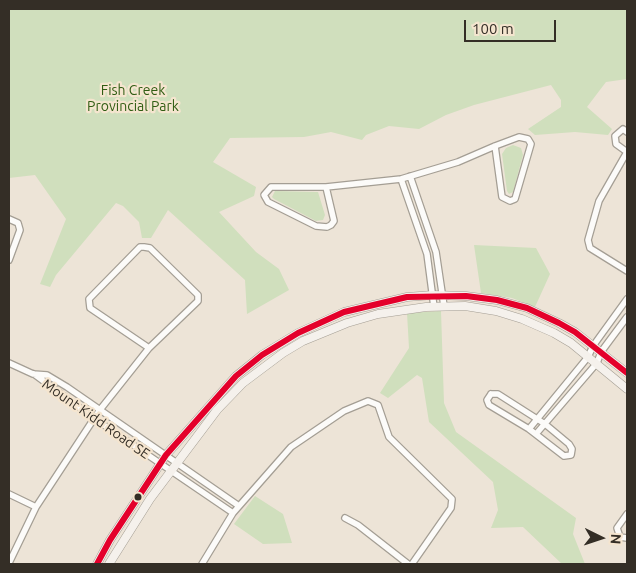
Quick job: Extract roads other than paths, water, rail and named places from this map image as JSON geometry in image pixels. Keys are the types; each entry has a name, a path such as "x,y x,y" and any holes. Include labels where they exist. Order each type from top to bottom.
{"street":[{"path":"627,132 623,129 614,136 616,144 627,152 599,202 588,240 590,248 627,271"},
{"path":"326,187 334,221 331,226 326,227 316,226 268,202 264,194 271,187 326,187 401,179 458,162 495,146 519,137 528,139 531,144 515,199 510,201 502,197 495,146"},
{"path":"410,176 436,252 444,306"},
{"path":"401,179 427,254 434,307"},
{"path":"9,219 18,223 20,230 9,260"},
{"path":"421,233 429,229"},
{"path":"9,563 36,507 99,411 149,348 198,301 198,295 150,248 140,247 89,299 90,308 149,348"},
{"path":"97,564 110,540 166,455 236,376 291,336 344,312 406,297 443,295 482,298 527,308 559,323 593,346 627,373"},
{"path":"529,429 536,418 588,357 593,346 627,299"},
{"path":"109,564 118,547 176,462 217,410 243,383 303,341 347,323 378,314 434,307 480,308 522,319 554,333 597,363 627,389"},
{"path":"536,434 597,363 601,352 627,317"},
{"name":"Mount Kidd Road SE","path":"9,363 33,374 95,419 233,513"},
{"name":"Mount Kidd Road SE","path":"33,374 47,375 239,506"},
{"path":"498,394 545,424 569,444 572,449 571,454 564,456 529,429 489,405 488,396 498,394"},
{"path":"202,564 233,513 292,447 344,411 368,400 378,405 389,437 452,500 451,508 412,564"},
{"path":"9,494 36,507"},
{"path":"627,514 617,528 620,538 627,538"},
{"path":"345,518 358,525 408,564"}],"park label":[{"name":"Fish Creek Provincial Park","path":"133,98"}]}
